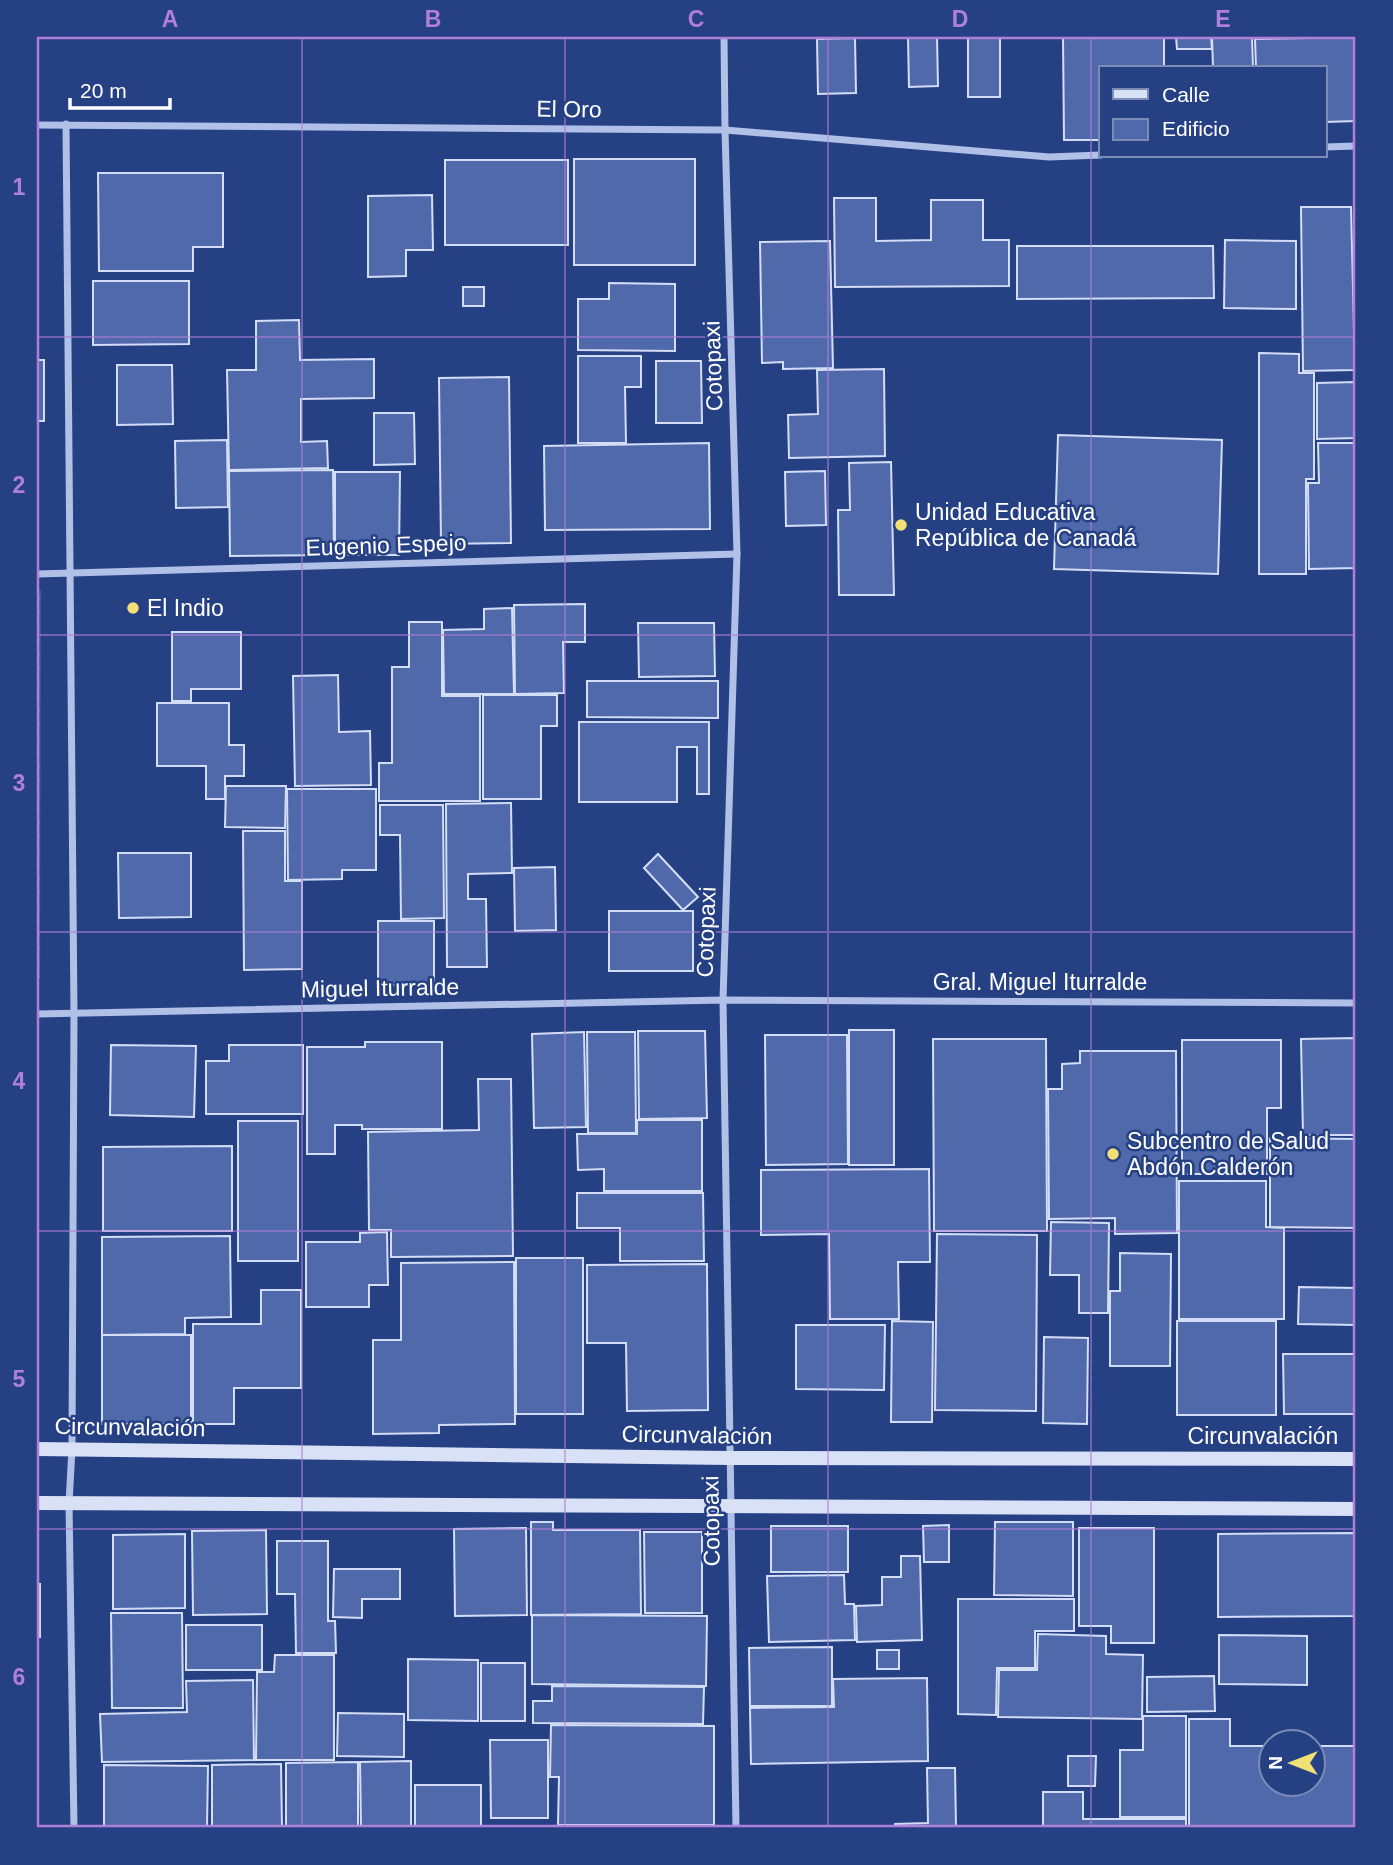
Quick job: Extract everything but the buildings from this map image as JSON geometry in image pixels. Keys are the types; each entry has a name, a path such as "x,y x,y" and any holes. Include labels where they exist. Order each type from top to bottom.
{"main road":[{"name":"Circunvalación","path":"37,1449 729,1458 1356,1459"},
{"path":"37,1503 1356,1509"}],"street":[{"name":"Cotopaxi","path":"724,37 737,554 723,1000 736,1828"},
{"path":"66,124 74,1013 72,1449 69,1503 74,1828"},
{"name":"El Oro","path":"37,125 725,130 1049,157 1099,155"},
{"path":"1326,147 1356,146"},
{"name":"Eugenio Espejo","path":"37,573 737,554"},
{"name":"Gral. Miguel Iturralde","path":"723,1000 1356,1003"},
{"name":"Miguel Iturralde","path":"37,1014 723,1000"}],"shaded area":[{"path":"37,590 41,590 40,978 37,978"}],"place":[{"name":"Unidad Educativa República de Canadá","path":"901,525"},
{"name":"El Indio","path":"133,608"},
{"name":"Subcentro de Salud Abdón Calderón","path":"1113,1154"}]}
